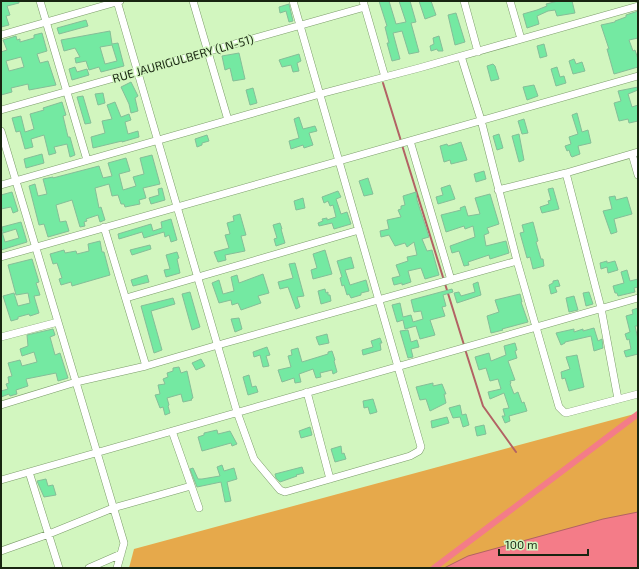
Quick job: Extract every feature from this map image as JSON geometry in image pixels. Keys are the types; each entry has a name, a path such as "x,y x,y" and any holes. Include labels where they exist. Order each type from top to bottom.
{"street":[{"path":"40,1 87,160"},
{"path":"1,35 118,1 237,412 254,460 280,490 285,492 410,456 421,447 293,1"},
{"path":"193,1 228,120"},
{"path":"464,1 478,52"},
{"path":"510,1 521,39"},
{"path":"364,4 386,77"},
{"name":"RUE JAURIGULBERY (LN-51)","path":"1,110 300,26 364,4"},
{"path":"1,185 320,94 478,52 638,6"},
{"path":"461,56 481,120 517,262 559,407 566,413 638,394"},
{"path":"1,257 638,76"},
{"path":"1,131 124,543 118,568"},
{"path":"410,141 451,280"},
{"path":"498,190 566,173 635,153 638,175"},
{"path":"566,173 601,308 618,399"},
{"path":"104,227 146,366"},
{"path":"126,298 359,230"},
{"path":"1,406 76,382 146,366 517,262"},
{"path":"1,480 638,298"},
{"path":"1,337 58,322"},
{"path":"307,392 330,479"},
{"path":"172,431 199,508"},
{"path":"29,472 59,568"},
{"path":"1,551 114,508 191,486"},
{"path":"89,568 121,554"}],"shaded area":[{"path":"638,413 638,568 129,568 134,549"},
{"path":"638,512 638,568 444,568 468,556 603,519"}],"building":[{"path":"1,1 19,1 19,3 7,6 10,15 6,16 9,25 1,27"},
{"path":"379,1 389,1 396,24 406,22 399,1 410,1 416,22 411,23 419,52 409,54 402,31 393,33 400,59 392,61 387,43 389,43 385,27 387,26"},
{"path":"419,1 431,1 436,15 425,19"},
{"path":"558,1 572,1 575,13 557,16 555,10 548,11 537,16 539,24 527,28 523,14 547,6 546,4"},
{"path":"289,4 293,21 289,22 286,11 280,13 279,7"},
{"path":"638,11 638,38 629,40 638,59 638,67 614,74 607,49 609,49 601,25 615,22 626,17 626,15"},
{"path":"456,13 465,42 455,45 448,15"},
{"path":"86,20 88,26 59,34 57,28"},
{"path":"110,31 112,44 118,43 124,66 101,72 99,67 89,70 86,61 76,63 75,58 80,57 75,48 64,51 61,40","holes":["112,45 117,61 105,64 100,47"]},
{"path":"42,33 47,51 37,54 40,63 48,61 56,85 29,90 28,84 11,88 12,92 1,95 1,52 7,50 3,40 16,36 17,40 20,39 20,42 34,38 34,35","holes":["21,57 24,67 9,71 6,61"]},
{"path":"439,36 443,51 438,51 437,49 431,51 430,46 434,44 433,38"},
{"path":"544,44 547,56 540,58 537,46"},
{"path":"239,53 245,79 233,81 230,68 225,70 222,56"},
{"path":"299,54 301,61 297,63 299,71 293,72 291,65 282,67 279,60"},
{"path":"574,59 576,64 582,62 585,71 573,74 569,61"},
{"path":"493,64 499,79 491,81 487,66"},
{"path":"75,67 77,72 87,69 89,75 72,80 69,69"},
{"path":"557,67 560,77 564,76 566,83 556,86 551,69"},
{"path":"131,82 138,96 135,98 138,111 131,113 129,104 121,87"},
{"path":"534,85 538,96 527,100 523,87"},
{"path":"638,87 638,90 628,94 632,107 638,105 638,121 629,123 628,119 619,121 614,103 621,101 618,91"},
{"path":"253,88 257,103 250,105 246,90"},
{"path":"103,93 105,103 98,105 95,94"},
{"path":"83,96 91,123 85,124 77,97"},
{"path":"62,102 66,115 63,116 68,137 70,137 75,155 70,157 67,144 54,147 56,153 49,155 44,135 31,139 33,147 25,149 20,131 16,132 12,118 21,116 25,132 34,129 30,114"},
{"path":"115,102 121,117 129,114 131,120 125,122 128,134 138,131 139,137 93,148 91,137 105,133 102,121 112,119 107,105"},
{"path":"577,113 582,132 588,130 591,143 578,146 580,154 572,157 569,150 567,151 565,146 571,144 569,137 578,134 572,115"},
{"path":"299,117 303,129 315,126 317,131 309,133 313,145 304,148 303,145 291,149 289,141 299,138 294,119"},
{"path":"524,119 528,133 522,134 518,121"},
{"path":"499,134 503,148 497,150 493,136"},
{"path":"519,134 524,160 519,162 512,136"},
{"path":"207,135 209,141 202,143 202,145 197,147 195,139"},
{"path":"461,142 467,160 451,164 450,160 444,162 440,146 447,144 448,146"},
{"path":"42,154 44,163 26,168 24,159"},
{"path":"152,155 160,184 143,188 146,198 139,200 140,204 125,207 124,204 121,204 118,195 112,196 109,184 95,188 99,208 101,207 105,220 100,222 98,215 86,219 87,221 84,222 85,226 80,227 72,200 56,205 60,222 66,221 69,231 48,237 44,224 39,225 29,186 35,184 38,196 47,194 43,179 53,178 99,166 103,178 112,176 108,163 126,158 130,171 119,174 123,190 136,186 133,177 144,174 140,158"},
{"path":"484,171 486,179 476,182 474,174"},
{"path":"368,178 373,194 364,196 359,181"},
{"path":"450,185 455,199 438,204 436,197 443,195 441,188"},
{"path":"162,188 165,200 151,204 149,198 159,195 158,189"},
{"path":"553,188 559,209 542,213 540,207 549,204 548,201 551,200 548,189"},
{"path":"338,191 341,197 336,199 341,214 347,212 351,224 334,229 332,223 319,226 318,223 323,221 322,219 327,218 327,220 336,217 333,205 330,206 328,201 324,203 322,197"},
{"path":"12,192 18,211 13,213 11,207 1,209 1,195"},
{"path":"416,192 417,200 429,237 422,239 427,251 432,250 439,275 425,279 421,268 408,271 411,282 402,285 402,283 394,285 392,278 400,276 396,265 408,261 407,257 417,255 414,242 407,247 405,243 395,246 389,235 381,237 380,231 389,229 387,220 401,217 398,210 401,209 401,206 405,205 403,196"},
{"path":"490,194 499,224 487,228 489,233 484,235 486,246 506,241 509,253 490,259 489,255 468,262 469,265 464,266 459,251 452,253 450,246 475,237 473,226 465,229 464,226 446,232 441,215 461,210 460,208 465,206 468,216 480,214 475,198"},
{"path":"615,196 616,200 627,197 632,214 614,219 617,232 611,234 603,211 612,209 609,197"},
{"path":"303,198 305,208 296,210 294,201"},
{"path":"240,214 246,235 241,236 245,251 225,255 226,260 218,262 214,252 229,248 225,235 230,234 227,223 234,221 233,216"},
{"path":"171,219 177,240 171,242 169,235 165,237 164,232 144,238 142,232 119,239 118,234 151,224 153,231 162,228 161,222"},
{"path":"21,222 27,242 1,250 1,232 5,242 19,238 16,229 3,233 2,227"},
{"path":"533,222 538,241 536,242 541,259 543,259 544,266 533,269 530,257 527,258 520,233 524,232 522,225"},
{"path":"280,223 285,243 276,246 274,239 277,238 273,225"},
{"path":"100,241 110,275 72,286 71,282 61,285 59,279 62,278 57,263 53,264 50,254 64,250 65,253 76,251 77,254 89,251 88,244"},
{"path":"150,245 151,249 132,255 130,250"},
{"path":"325,250 332,274 313,279 311,270 317,268 313,254"},
{"path":"177,252 180,273 166,277 164,270 170,269 166,255"},
{"path":"351,257 354,268 345,270 350,285 366,280 369,291 351,298 349,294 347,295 344,285 342,286 340,278 342,277 337,261"},
{"path":"32,259 39,282 36,283 40,295 34,296 39,313 30,316 29,314 18,317 18,319 11,321 3,296 14,293 18,306 30,303 28,293 16,295 8,265"},
{"path":"607,261 607,263 615,261 618,270 608,273 607,267 601,269 600,263"},
{"path":"295,263 304,296 297,297 300,307 296,309 288,287 280,289 278,282 293,278 289,264"},
{"path":"627,270 630,281 638,279 638,287 634,288 635,292 618,296 617,293 615,293 613,286 624,283 621,272"},
{"path":"263,274 269,293 258,296 261,303 241,310 238,303 232,305 231,300 219,303 212,283 219,280 223,294 234,291 231,277 237,275 239,283"},
{"path":"147,275 149,282 133,286 131,280"},
{"path":"558,280 560,286 555,287 557,292 551,294 549,285 553,283 553,281"},
{"path":"478,282 481,295 457,303 454,293 459,292 461,296 475,292 473,284"},
{"path":"325,289 326,293 328,292 328,295 330,295 331,301 321,304 318,291"},
{"path":"452,289 453,292 443,295 446,306 442,307 445,316 430,320 435,335 420,339 416,326 405,329 403,320 397,322 392,305 400,303 403,317 411,315 413,322 423,319 421,311 414,312 411,300"},
{"path":"190,292 200,327 192,330 182,294"},
{"path":"589,292 593,304 586,306 583,293"},
{"path":"520,294 521,302 528,322 491,333 487,316 499,312 495,300"},
{"path":"574,296 578,310 569,312 566,298"},
{"path":"173,298 175,304 151,311 162,350 154,353 141,306"},
{"path":"638,308 638,326 635,326 638,339 638,354 626,357 624,351 631,349 629,339 627,340 625,334 630,332 626,316 633,314 632,310"},
{"path":"239,318 242,329 235,332 231,319"},
{"path":"594,328 598,341 602,339 603,348 594,351 591,336 565,342 561,345 556,333 574,329 574,332"},
{"path":"53,329 55,335 50,337 55,355 60,353 68,378 58,381 56,373 26,379 28,386 16,390 17,394 10,396 9,394 1,397 1,391 8,389 6,384 9,383 8,377 12,376 8,363 20,360 22,366 37,362 34,352 22,356 20,349 28,346 27,335"},
{"path":"408,330 411,342 417,340 419,347 411,349 413,357 408,358 400,331"},
{"path":"327,334 329,343 319,345 316,337"},
{"path":"380,338 382,343 380,343 381,350 363,355 362,350 373,347 371,341"},
{"path":"515,343 517,358 508,361 515,380 510,381 510,384 514,394 518,392 527,411 509,416 510,421 505,423 502,416 505,416 503,409 509,408 504,393 490,399 488,392 501,389 498,379 490,381 486,368 479,370 475,357 489,353 491,361 506,355 504,346"},
{"path":"267,347 270,355 266,356 269,366 263,367 260,355 254,357 253,352"},
{"path":"298,348 302,362 328,354 328,352 332,351 337,372 333,374 332,370 320,373 321,377 316,378 313,369 299,374 301,382 295,383 294,378 282,382 278,370 291,367 288,356 292,355 291,350"},
{"path":"577,355 584,387 569,391 565,378 562,379 561,372 570,369 566,357"},
{"path":"201,359 205,366 196,370 192,363"},
{"path":"179,367 181,373 187,371 193,398 191,399 192,400 183,402 181,394 167,398 170,413 165,415 163,407 160,408 155,395 160,394 158,385 165,384 163,379 168,377 167,373 173,371 173,368"},
{"path":"249,375 252,387 256,386 258,392 248,395 243,377"},
{"path":"433,383 433,386 442,384 446,394 444,394 446,403 430,411 426,399 420,400 416,387"},
{"path":"373,399 377,412 370,414 368,407 364,408 363,401"},
{"path":"460,405 462,415 466,414 469,425 463,427 460,417 453,418 449,408"},
{"path":"447,417 449,423 432,428 431,421"},
{"path":"484,425 486,434 477,436 475,427"},
{"path":"310,427 312,435 301,438 299,431"},
{"path":"217,430 218,434 230,431 237,444 232,446 231,443 202,451 198,437 204,435 204,433"},
{"path":"341,446 342,454 344,453 346,459 335,462 331,449"},
{"path":"222,465 224,471 234,468 237,479 227,482 231,501 225,502 221,482 197,487 190,469 193,468 198,479 202,479 220,476 217,467"},
{"path":"302,467 304,473 296,475 297,476 280,482 276,478 275,474"},
{"path":"46,479 48,486 53,485 56,495 44,497 37,481"}],"waterway":[{"path":"383,83 401,141"},
{"path":"402,145 464,345"},
{"path":"465,349 483,406 516,452"},
{"path":"434,568 638,414"}]}
